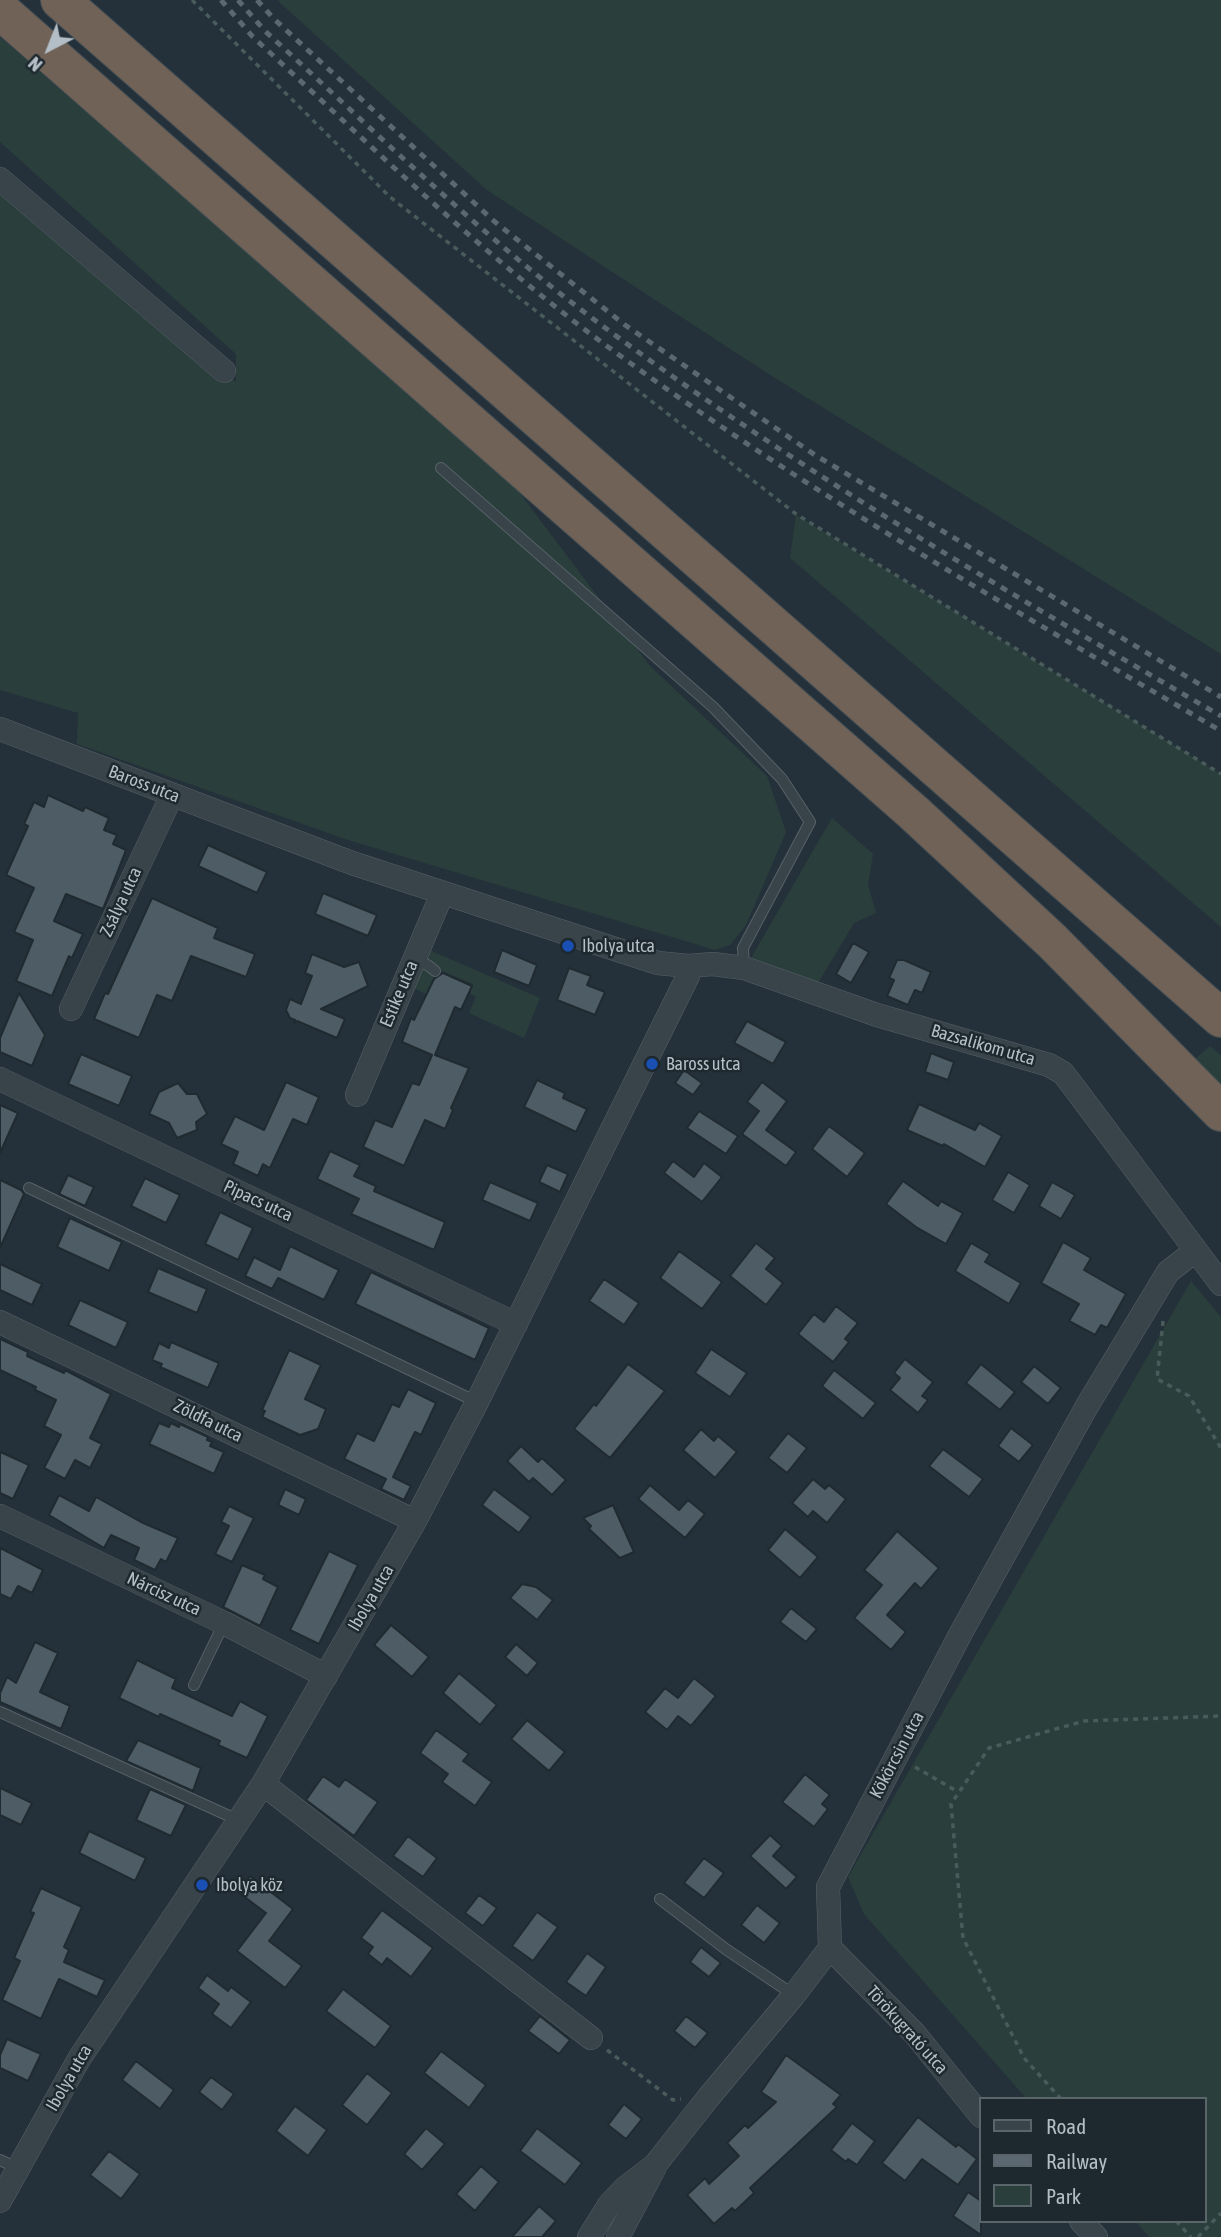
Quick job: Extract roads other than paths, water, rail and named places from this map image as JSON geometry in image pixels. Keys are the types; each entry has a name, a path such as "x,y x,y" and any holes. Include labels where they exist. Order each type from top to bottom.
{"highway":[{"path":"60,0 1221,1018"},
{"path":"0,10 914,813 1052,941 1221,1112"}],"street":[{"path":"0,179 224,371"},
{"name":"Baross utca","path":"0,729 352,863 657,963 688,966"},
{"name":"Zsálya utca","path":"71,1009 172,795"},
{"name":"Estike utca","path":"357,1095 442,894"},
{"name":"Bazsalikom utca","path":"688,966 713,964 744,968 877,1015 1049,1065 1063,1073 1221,1284"},
{"name":"Ibolya utca","path":"0,2201 10,2164 262,1784 415,1521 477,1402 688,976 688,966"},
{"name":"Pipacs utca","path":"0,1079 516,1324"},
{"name":"Kökörcsin utca","path":"830,1948 828,1886 962,1631 1080,1418 1168,1272 1195,1251"},
{"name":"Zöldfa utca","path":"0,1322 415,1521"},
{"name":"Nárcisz utca","path":"0,1517 224,1623 327,1676"},
{"path":"262,1784 591,2038"},
{"path":"589,2237 609,2205 625,2188 655,2165 794,1996 830,1948"},
{"name":"Törökugrató utca","path":"830,1948 915,2034 979,2114"},
{"path":"618,2237 655,2165"},
{"path":"1083,2223 1096,2237"}],"lane":[{"path":"441,468 713,708 782,779 810,822 743,948 744,968"},
{"path":"414,958 435,971"},
{"path":"29,1188 477,1402"},
{"path":"194,1685 224,1623"},
{"path":"0,1712 238,1820"},
{"path":"660,1899 794,1996"}],"railway":[{"path":"221,0 253,37 421,192 507,267 596,338 747,444 825,494 982,591 1221,731"},
{"path":"238,0 265,31 431,184 559,293 604,327 830,482 985,578 1221,716"},
{"path":"257,0 274,19 495,222 625,325 815,455 1221,697"}],"place":[{"name":"Ibolya utca","path":"568,946"},
{"name":"Baross utca","path":"652,1064"},
{"name":"Ibolya köz","path":"202,1885"}]}
